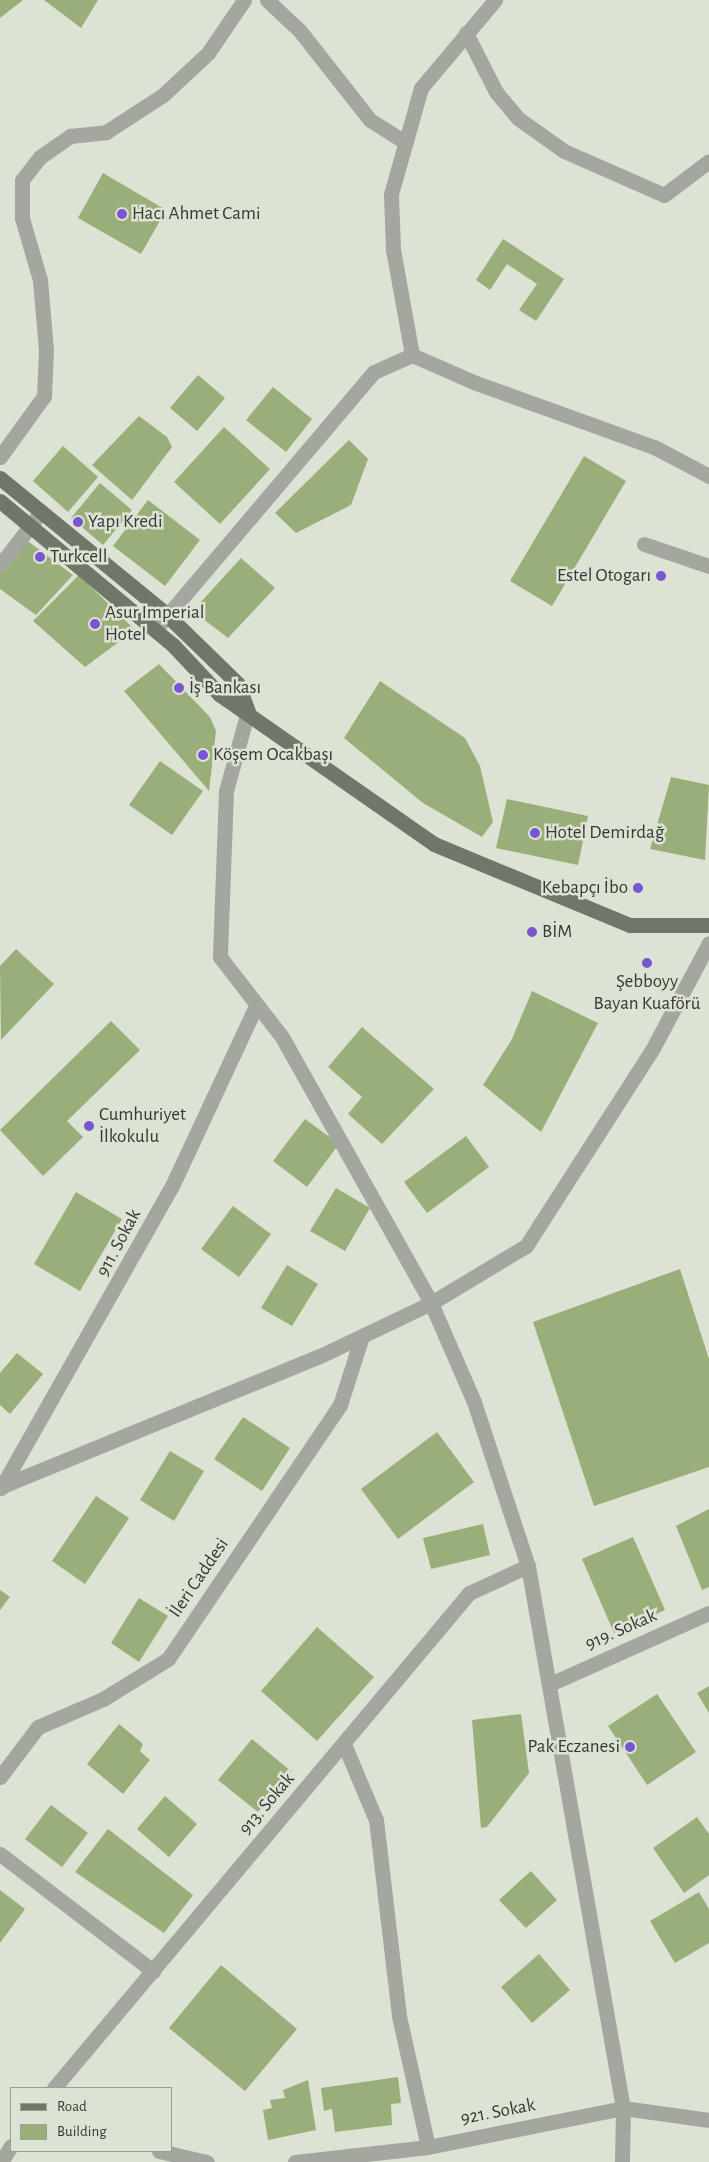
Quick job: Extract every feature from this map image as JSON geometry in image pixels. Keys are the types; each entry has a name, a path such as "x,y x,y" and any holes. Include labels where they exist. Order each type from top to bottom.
{"main road":[{"path":"0,478 166,614 238,684 248,711"},
{"path":"0,501 27,527 155,630 219,694 248,711 434,844 630,925 709,925"}],"street":[{"path":"0,456 44,396 46,350 40,280 22,218 22,180 40,157 70,136 106,132 163,95 208,53 244,0"},
{"path":"267,0 300,31 370,120 405,142"},
{"path":"412,355 393,249 391,203 405,142 421,88 495,0"},
{"path":"466,33 496,92 513,112 564,151 664,195 709,161"},
{"path":"155,630 166,614 374,372 412,355 476,383 654,448 709,476"},
{"path":"0,565 27,527 41,512"},
{"path":"644,544 709,566"},
{"path":"248,711 226,792 220,957 256,1006 282,1037 432,1303 474,1402 528,1566 623,2108 622,2162"},
{"path":"1,1487 362,1336 432,1303 526,1246 652,1050 709,943"},
{"name":"911. Sokak","path":"1,1487 172,1186 256,1006"},
{"name":"İleri Caddesi","path":"0,1777 38,1727 103,1699 168,1659 340,1405 362,1336"},
{"name":"913. Sokak","path":"55,2087 469,1593 528,1566"},
{"name":"919. Sokak","path":"550,1684 709,1613"},
{"path":"344,1744 376,1820 399,2016 428,2147"},
{"path":"0,1854 153,1971"},
{"name":"921. Sokak","path":"295,2162 428,2147 623,2108 709,2120"},
{"path":"1,2162 10,2148"},
{"path":"163,2152 207,2162"}],"building":[{"path":"0,0 23,0 0,18"},
{"path":"44,0 98,0 81,28"},
{"name":"Hacı Ahmet Cami","path":"103,173 166,210 141,254 78,218"},
{"path":"503,239 564,279 536,321 519,310 537,284 507,264 490,290 476,280"},
{"path":"198,375 225,398 197,431 170,408"},
{"path":"273,387 312,419 286,452 246,420"},
{"path":"139,416 167,437 172,447 132,500 92,465"},
{"path":"224,427 270,469 220,524 174,482"},
{"path":"349,440 368,459 351,505 296,533 275,513"},
{"path":"63,446 98,477 68,512 33,481"},
{"path":"584,456 626,481 552,606 510,581"},
{"path":"100,483 132,510 103,545 71,518"},
{"path":"148,500 200,540 165,586 113,546"},
{"path":"25,539 73,575 36,615 0,589 0,573"},
{"path":"241,558 275,588 228,638 198,615 200,603"},
{"path":"79,575 135,630 85,667 33,621"},
{"path":"159,664 210,717 216,731 209,791 124,691"},
{"path":"380,681 465,738 480,766 493,822 482,837 423,803 344,738"},
{"path":"160,761 203,791 172,835 129,805"},
{"path":"671,777 709,785 705,860 650,849"},
{"path":"507,799 588,816 578,865 496,848"},
{"path":"16,949 54,984 1,1040 0,966"},
{"path":"532,991 598,1023 541,1132 483,1085 512,1039"},
{"path":"111,1021 140,1050 67,1121 83,1137 43,1176 0,1130"},
{"path":"362,1027 434,1089 382,1144 348,1114 362,1097 328,1067"},
{"path":"305,1119 339,1144 307,1187 273,1161"},
{"path":"466,1136 489,1167 427,1213 404,1182"},
{"path":"336,1188 370,1208 345,1251 310,1231"},
{"path":"76,1192 122,1219 80,1291 34,1264"},
{"path":"233,1206 271,1234 239,1277 201,1249"},
{"path":"287,1265 318,1284 292,1326 261,1308"},
{"path":"680,1269 709,1359 709,1467 594,1506 533,1322"},
{"path":"17,1353 43,1374 10,1414 0,1405 0,1373"},
{"path":"243,1417 290,1448 262,1491 214,1459"},
{"path":"437,1432 474,1482 398,1539 361,1489"},
{"path":"170,1451 204,1471 174,1521 140,1500"},
{"path":"96,1496 129,1518 85,1584 52,1561"},
{"path":"709,1509 709,1587 702,1590 676,1526"},
{"path":"483,1524 490,1555 431,1569 423,1538"},
{"path":"633,1537 665,1610 614,1633 582,1559"},
{"path":"0,1590 10,1597 0,1610"},
{"path":"139,1598 168,1616 139,1662 111,1643"},
{"path":"317,1627 374,1677 317,1741 261,1691"},
{"path":"709,1686 709,1713 697,1693"},
{"path":"657,1694 696,1752 647,1785 608,1726"},
{"path":"521,1714 529,1773 487,1827 481,1828 472,1720"},
{"path":"119,1724 143,1744 140,1751 150,1760 123,1794 87,1764"},
{"path":"252,1739 291,1771 258,1812 218,1780"},
{"path":"165,1796 197,1824 169,1857 137,1829"},
{"path":"51,1805 88,1833 62,1867 25,1839"},
{"path":"697,1817 709,1834 709,1875 684,1893 653,1848"},
{"path":"108,1829 193,1895 164,1933 75,1872"},
{"path":"531,1871 557,1900 526,1928 499,1900"},
{"path":"0,1890 25,1909 0,1943"},
{"path":"699,1892 709,1909 709,1943 675,1963 650,1921"},
{"path":"539,1954 570,1990 532,2023 501,1987"},
{"path":"221,1965 297,2029 245,2091 169,2028"},
{"path":"398,2077 401,2103 391,2104 392,2125 335,2132 332,2109 324,2111 321,2088"},
{"path":"308,2080 316,2130 268,2140 263,2110 272,2108 270,2100 285,2098 283,2090"}],"place":[{"name":"Hacı Ahmet Cami","path":"122,214"},
{"name":"Yapı Kredi","path":"78,522"},
{"name":"Turkcell","path":"40,557"},
{"name":"Estel Otogarı","path":"661,576"},
{"name":"Asur Imperial Hotel","path":"95,624"},
{"name":"İş Bankası","path":"179,688"},
{"name":"Köşem Ocakbaşı","path":"203,755"},
{"name":"Hotel Demirdağ","path":"535,833"},
{"name":"Kebapçı İbo","path":"638,888"},
{"name":"BİM","path":"532,932"},
{"name":"Şebboyy Bayan Kuaförü","path":"647,963"},
{"name":"Cumhuriyet İlkokulu","path":"89,1126"},
{"name":"Pak Eczanesi","path":"630,1747"}]}
